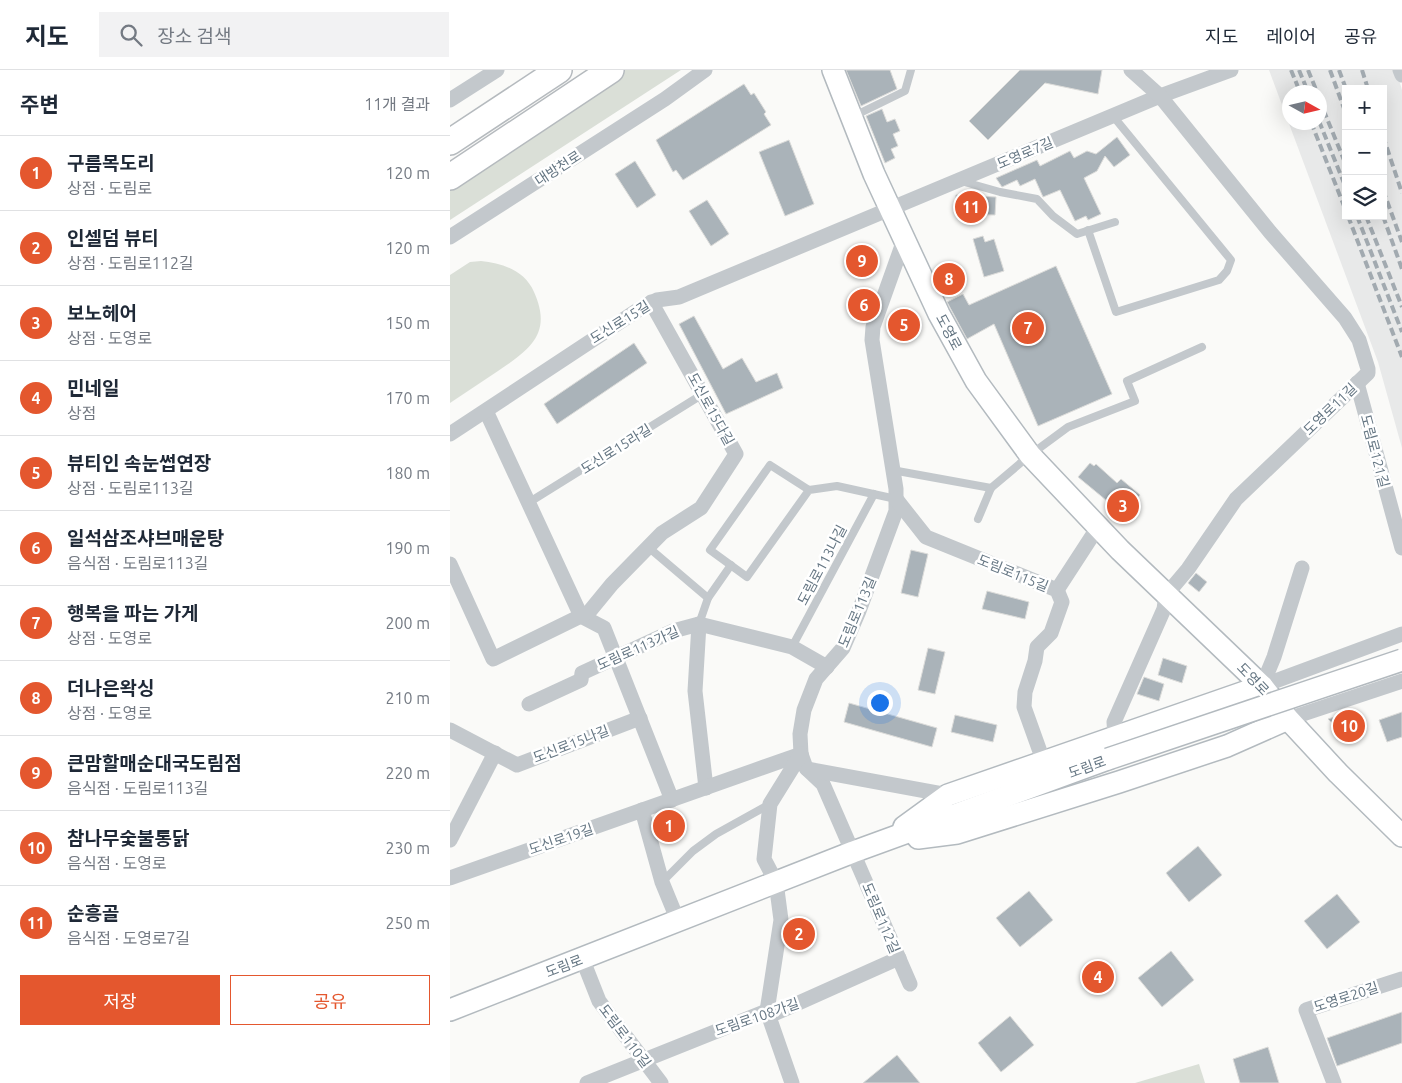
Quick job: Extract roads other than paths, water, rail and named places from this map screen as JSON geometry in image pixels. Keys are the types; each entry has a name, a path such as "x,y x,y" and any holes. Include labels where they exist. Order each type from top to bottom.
{"main road":[{"path":"450,129 543,70"},
{"path":"450,142 559,70"},
{"path":"450,163 592,70"},
{"path":"450,177 611,70"},
{"name":"도영로","path":"833,70 874,174 939,314 976,381 1030,455 1166,595 1262,686 1288,719 1338,773 1402,836"},
{"name":"도림로","path":"450,1010 853,852 1108,759 1402,660"},
{"path":"884,842 948,795 1043,760 1262,686"},
{"path":"1215,702 1226,713 1230,725 1230,736 1227,746"},
{"path":"884,842 957,833 1227,746 1288,719"}],"street":[{"path":"450,100 497,70"},
{"name":"대방천로","path":"450,237 665,99 705,70"},
{"path":"1131,70 1160,96"},
{"name":"도영로7길","path":"890,209 1160,96 1231,70"},
{"path":"1400,70 1402,75"},
{"name":"도영로11길","path":"1115,736 1114,722 1164,609 1166,595 1188,570 1236,499 1357,383 1368,369 1358,340 1345,318 1270,232 1160,96"},
{"name":"도신로15길","path":"450,434 652,302 679,297 890,209"},
{"name":"도림로113길","path":"804,761 800,734 804,710 816,679 843,648 859,611 896,511 892,470 872,340 873,327 904,240"},
{"name":"도신로15다길","path":"450,564 493,659 589,612 612,584 662,533 702,508 736,454 652,302"},
{"name":"도림로121길","path":"1357,383 1402,548"},
{"path":"486,411 580,616 604,628 672,800"},
{"name":"도림로115길","path":"896,499 926,537 1057,590 1062,602 1051,633 1037,647 1035,661 1025,692 1024,707 1043,760"},
{"path":"1057,590 1098,527"},
{"path":"1262,686 1274,657 1302,568"},
{"path":"699,624 695,691 706,788"},
{"name":"도림로113가길","path":"528,704 581,680 582,673 673,631 699,624 792,647 827,666"},
{"path":"1262,686 1402,634"},
{"path":"1288,719 1402,681"},
{"name":"도신로15나길","path":"450,730 517,765 640,718"},
{"path":"450,840 495,753"},
{"path":"804,761 948,795"},
{"path":"792,1083 767,1011 781,920 776,882 764,859 770,804 804,761"},
{"path":"804,761 823,784 853,852"},
{"name":"도신로19길","path":"450,878 706,788 804,761"},
{"path":"642,810 662,882 678,921"},
{"name":"도림로112길","path":"853,852 910,984"},
{"name":"도림로110길","path":"582,958 599,1001 642,1061 661,1083"},
{"name":"도림로108가길","path":"587,1083 767,1011 776,1013 899,958"},
{"name":"도영로20길","path":"1334,1083 1306,1010 1402,979"}],"lane":[{"path":"852,117 905,91 911,70"},
{"path":"1088,230 1116,312 1219,280 1227,271 1231,260 1113,116"},
{"path":"959,180 1000,192 1037,199 1054,216 1077,234 1114,222"},
{"path":"978,519 991,488 1030,455 1068,427 1135,401 1127,381 1202,348"},
{"name":"도신로15라길","path":"528,503 703,394"},
{"path":"809,490 747,576 710,550 770,465 809,490 837,486 896,499"},
{"path":"892,470 991,488"},
{"name":"도림로113나길","path":"792,647 874,494"},
{"path":"648,547 708,598"},
{"path":"699,624 708,598 731,565"},
{"path":"662,882 693,851 716,834 770,804"}],"railway":[{"path":"1291,70 1297,85"},
{"path":"1299,70 1305,85"},
{"path":"1308,70 1314,85"},
{"path":"1330,70 1342,103"},
{"path":"1339,70 1345,85"},
{"path":"1362,70 1367,85"},
{"path":"1327,119 1342,155"},
{"path":"1314,130 1342,201"},
{"path":"1323,130 1342,178"},
{"path":"1387,148 1402,193"},
{"path":"1387,201 1402,242"},
{"path":"1350,220 1402,357"},
{"path":"1359,220 1402,332"},
{"path":"1368,220 1402,307"},
{"path":"1384,220 1402,269"}],"place":[{"name":"순흥골","path":"971,207"},
{"name":"큰맘할매순대국도림점","path":"862,261"},
{"name":"더나은왁싱","path":"949,279"},
{"name":"일석삼조샤브매운탕","path":"864,305"},
{"name":"뷰티인 속눈썹연장","path":"904,325"},
{"name":"행복을 파는 가게","path":"1028,328"},
{"name":"보노헤어","path":"1123,506"},
{"name":"참나무숯불통닭","path":"1349,726"},
{"name":"구름목도리","path":"669,826"},
{"name":"인셀덤 뷰티","path":"799,934"},
{"name":"민네일","path":"1098,977"}]}
